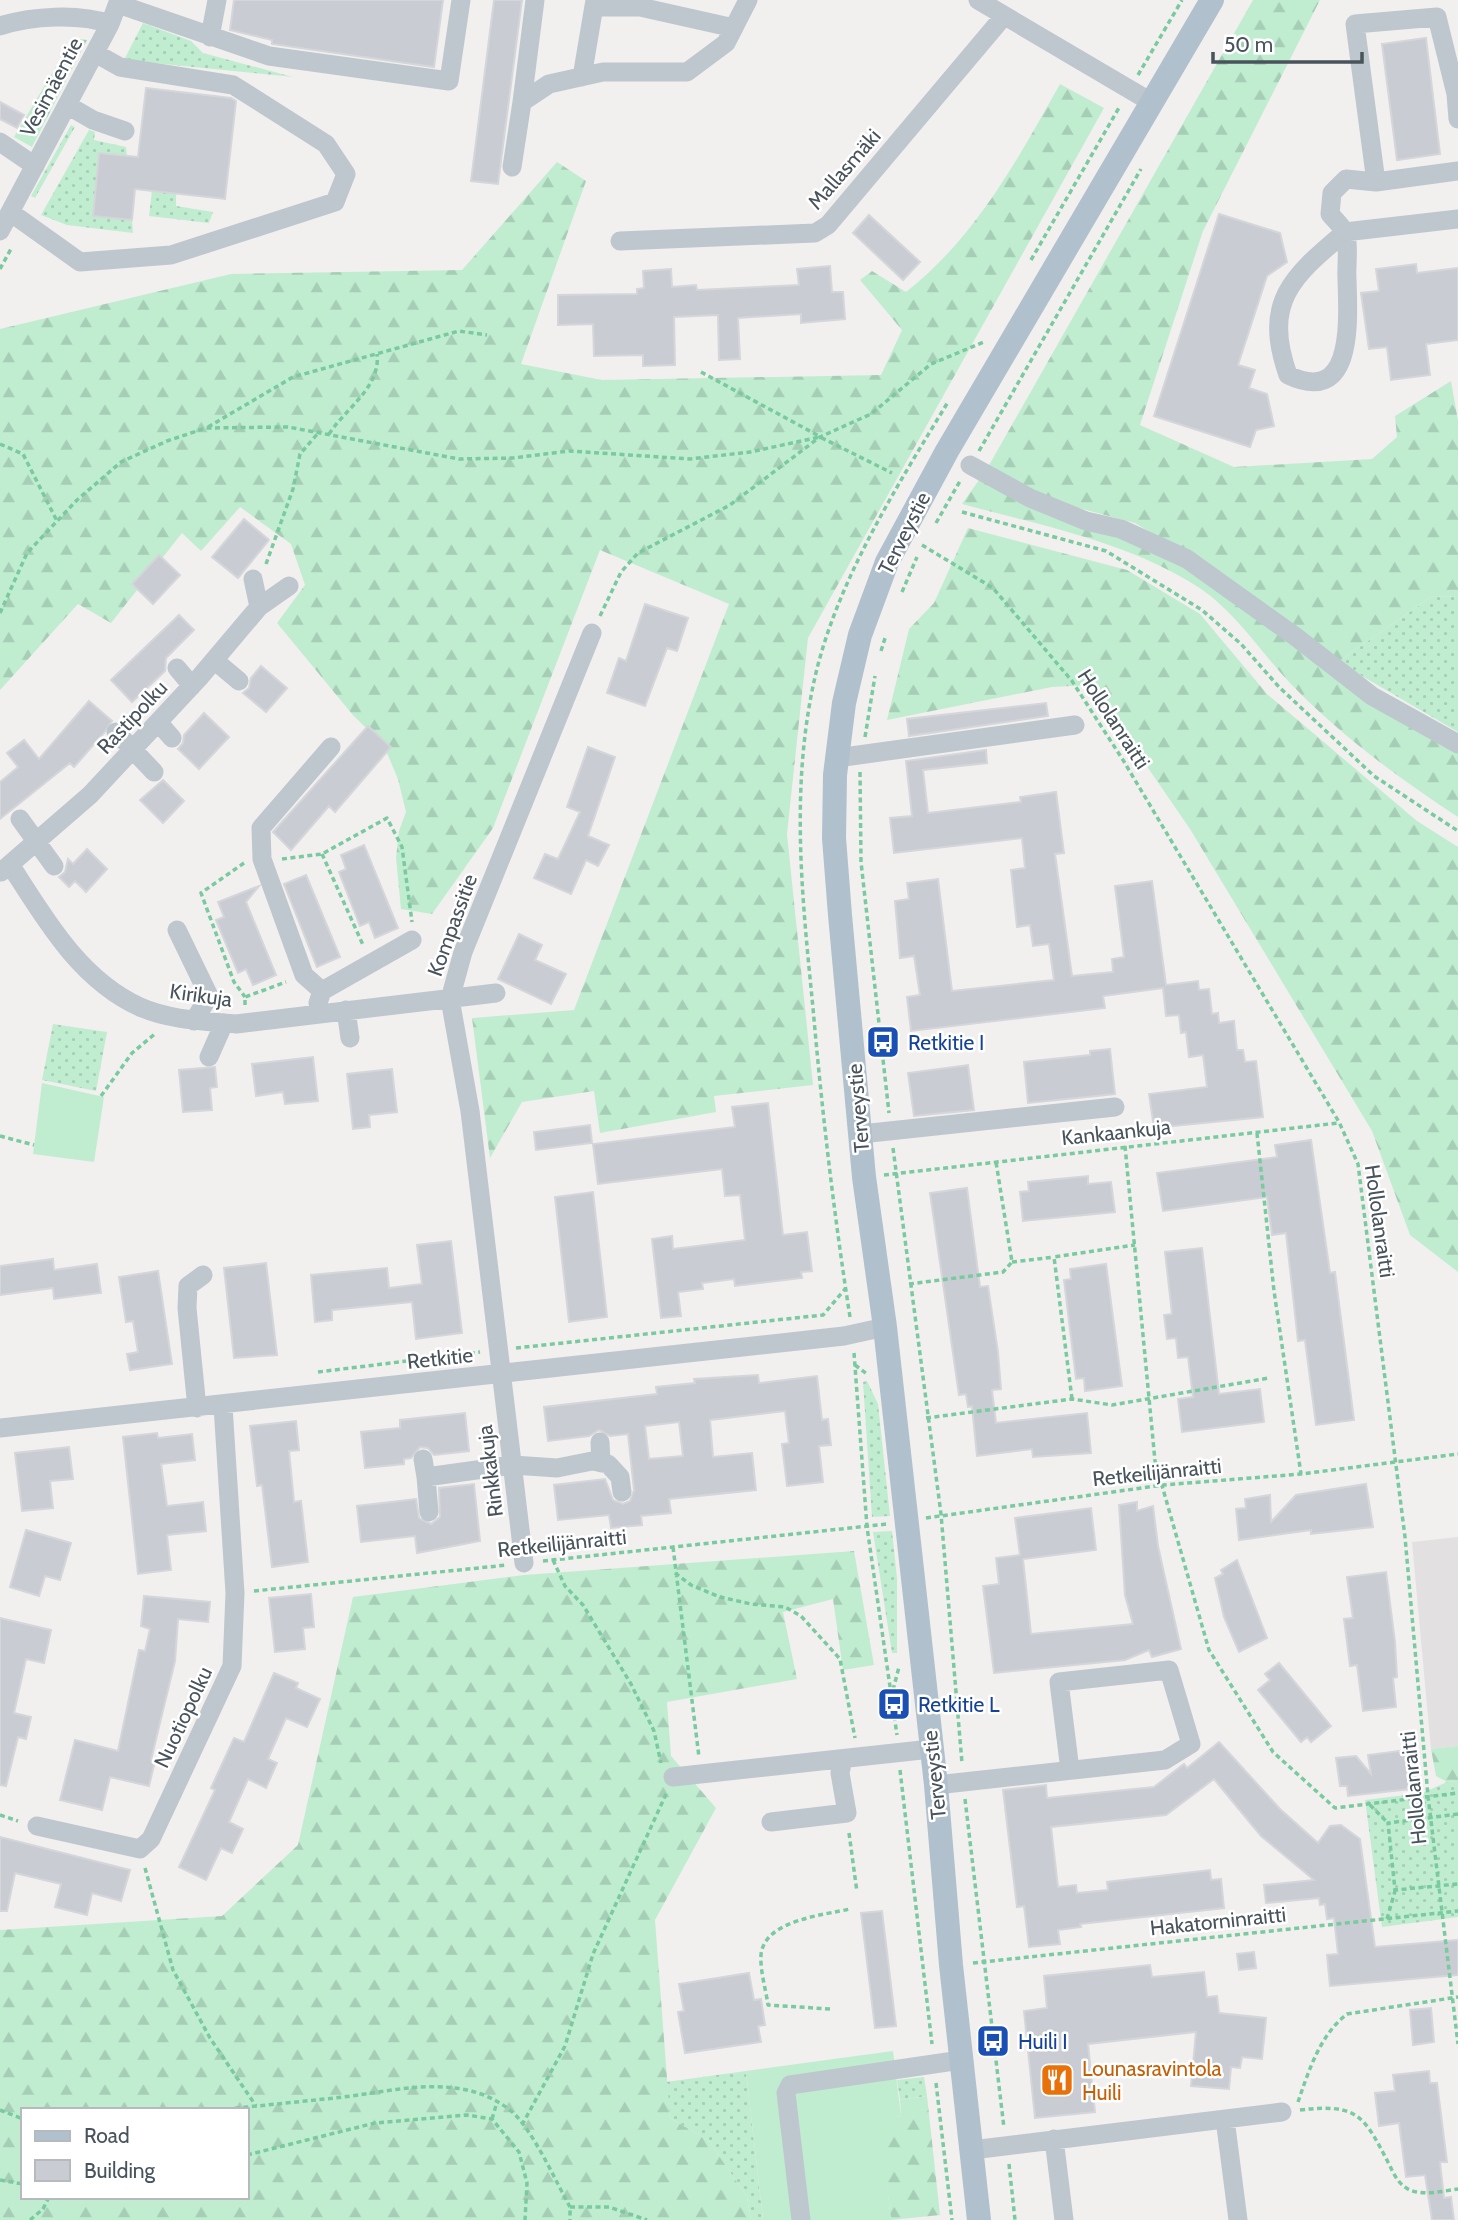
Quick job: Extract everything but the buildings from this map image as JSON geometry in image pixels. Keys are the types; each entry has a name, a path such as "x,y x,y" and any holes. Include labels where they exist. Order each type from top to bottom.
{"main road":[{"name":"Terveystie","path":"979,2220 961,2060 936,1786 885,1327 860,1134 834,838 837,758 844,703 860,635 887,562 947,451 1212,0"}],"street":[{"path":"211,37 217,0"},
{"path":"119,2 269,56 449,81 461,0"},
{"path":"512,167 535,0"},
{"path":"522,102 549,84 603,72 687,72 726,43 748,0"},
{"path":"978,0 1152,102"},
{"name":"Vesimäentie","path":"0,231 68,105 119,2"},
{"path":"582,77 594,3 640,7 734,28"},
{"name":"Mallasmäki","path":"620,241 815,233 828,225 1004,16"},
{"path":"1376,182 1356,24 1437,17 1457,94 1458,119"},
{"path":"0,26 23,19 96,19 110,24"},
{"path":"10,212 80,262 171,255 335,202 346,174 326,144 282,114 233,85 120,67 95,53"},
{"path":"68,105 93,120 125,131"},
{"path":"0,142 35,166"},
{"path":"1458,171 1376,182 1346,179 1332,193 1330,214 1345,232 1347,346 1338,367 1324,379 1304,382 1288,374 1280,352 1280,307 1287,288 1308,263 1345,232 1458,219"},
{"path":"970,465 1030,498 1087,521 1121,529 1187,559 1296,637 1372,696 1458,744"},
{"path":"253,579 259,607"},
{"name":"Rastipolku","path":"5,869 90,794 192,686 259,607 289,586"},
{"name":"Kompassitie","path":"501,1374 470,1111 450,999 463,952 592,633"},
{"path":"214,660 239,681"},
{"path":"177,668 192,686"},
{"path":"158,722 172,738"},
{"path":"837,758 1075,725"},
{"path":"116,732 154,772"},
{"path":"322,991 304,975 262,859 261,828 331,747"},
{"path":"20,819 54,866"},
{"name":"Kirikuja","path":"5,869 71,955 103,984 141,1008 185,1019 234,1023 496,993"},
{"path":"177,930 209,996 185,1019"},
{"path":"315,1014 322,991 412,936"},
{"path":"346,1010 350,1038"},
{"path":"209,1057 234,1023"},
{"path":"860,1134 1115,1107"},
{"path":"197,1408 187,1308 188,1286 203,1275"},
{"name":"Retkitie","path":"0,1429 844,1336 885,1327"},
{"name":"Rinkkakuja","path":"501,1374 524,1563"},
{"name":"Nuotiopolku","path":"140,1849 151,1839 232,1666 236,1593 223,1406"},
{"path":"600,1442 601,1463"},
{"path":"429,1512 424,1468 513,1465 556,1468 592,1461 608,1464 620,1477 622,1492"},
{"path":"936,1786 1165,1760 1191,1744 1169,1670 1059,1682 1069,1770"},
{"path":"673,1777 931,1749"},
{"path":"771,1822 847,1813 840,1773 843,1759"},
{"path":"37,1826 140,1849"},
{"path":"802,2220 786,2093 790,2085 961,2060"},
{"path":"972,2150 1282,2112"},
{"path":"1225,2119 1238,2220"},
{"path":"1054,2139 1064,2220"}],"path":[{"path":"1130,88 1182,0"},
{"path":"897,603 922,545 1141,168"},
{"path":"0,612 27,553 57,521 121,462 167,441 206,428 293,377 459,331 487,335"},
{"path":"206,428 288,427 459,459 513,458 569,451 690,459 750,452 820,437 871,414 931,364 984,342"},
{"path":"330,434 341,416 359,401 379,368 377,354"},
{"path":"701,372 892,473"},
{"path":"253,579 272,549 293,489 300,454 320,431"},
{"path":"592,633 621,572 638,553 730,505 820,437"},
{"path":"0,444 23,454 57,521"},
{"path":"962,512 1105,551 1202,610 1241,644 1279,687 1374,776 1458,831"},
{"name":"Hollolanraitti","path":"922,545 993,588 1072,681 1123,760 1339,1122 1358,1164 1405,1537 1431,1818 1455,1997 1458,2044"},
{"path":"880,653 888,627"},
{"path":"877,666 862,755 861,862 909,1284 941,1514 963,1781 982,1961 1015,2220"},
{"path":"245,997 234,982 201,893 250,858 297,859 321,854 387,818 402,847 412,936"},
{"path":"321,854 371,963"},
{"path":"234,1023 245,997 304,975"},
{"path":"101,1096 132,1053 185,1019"},
{"name":"Kankaankuja","path":"897,1174 1339,1122"},
{"path":"1257,1133 1274,1291 1301,1474"},
{"path":"0,1136 34,1144"},
{"path":"1125,1146 1155,1461 1209,1650 1273,1752 1335,1808 1458,1793"},
{"path":"996,1162 1012,1262"},
{"path":"909,1284 1003,1272 1012,1262 1135,1245"},
{"path":"1054,1257 1072,1399"},
{"path":"310,1373 822,1315 846,1288"},
{"path":"926,1418 1072,1399 1112,1405 1269,1378"},
{"name":"Retkeilijänraitti","path":"924,1519 941,1514 1163,1485 1301,1474 1458,1454"},
{"name":"Retkeilijänraitti","path":"236,1593 892,1523"},
{"path":"673,1547 701,1772"},
{"path":"522,2125 565,2046 593,1954 646,1843 673,1777 662,1767 654,1731 631,1684 583,1605 565,1586 553,1560"},
{"path":"675,1573 691,1585 720,1597 751,1604 785,1607 801,1616 833,1648 847,1681 856,1747 843,1759"},
{"path":"1368,1804 1388,1823 1395,1890 1387,1919"},
{"path":"847,1813 857,1892"},
{"path":"1388,1823 1458,1814"},
{"path":"140,1849 173,1970 210,2038 256,2106"},
{"path":"1395,1890 1458,1884"},
{"path":"830,2009 768,2005 761,1956 770,1937 784,1927 850,1909"},
{"name":"Hakatorninraitti","path":"982,1961 1458,1911"},
{"path":"1455,1997 1347,2014 1334,2024 1323,2041 1295,2110 1333,2106 1344,2109 1370,2128 1396,2177 1406,2189 1418,2193 1458,2189"},
{"path":"237,2108 422,2088 473,2092 513,2112 570,2207 570,2220"},
{"path":"492,2119 497,2102"},
{"path":"0,2110 21,2118"},
{"path":"248,2155 374,2123 467,2115 492,2119 519,2152 527,2183 525,2220"},
{"path":"0,2180 21,2184"},
{"path":"30,2220 48,2199"},
{"path":"570,2207 609,2207 647,2220"}],"shaded area":[{"path":"1458,1537 1458,1746 1431,1749 1412,1542"}],"green space":[{"path":"1253,0 1320,0 1203,231 1140,425 1234,467 1372,459 1397,437 1395,416 1451,381 1458,421 1458,596 1431,597 1338,662 1239,586 1135,523 1056,502 988,467"},
{"path":"143,23 191,41 203,53 293,77 124,60"},
{"path":"73,38 87,40 32,147 14,137"},
{"path":"1060,84 1104,108 808,638 787,834 813,1085 714,1096 716,1112 600,1133 594,1091 522,1102 490,1158 472,1018 574,1010 729,604 600,550 493,828 432,914 401,909 396,858 399,831 406,812 398,779 384,746 352,714 277,623 305,585 291,544 240,507 201,551 182,533 111,623 78,604 0,690 0,329 231,274 462,270 557,162 586,181 521,364 602,380 881,375 902,330 860,280 872,271 906,292 931,271 993,196"},
{"path":"71,125 75,127 35,198 31,196"},
{"path":"89,130 95,132 94,140 126,147 127,156 99,153 93,215 132,220 133,233 67,225 41,215"},
{"path":"152,191 176,194 176,206 213,212 209,223 149,216"},
{"path":"979,480 1121,535 1180,563 1458,751 1458,817 1391,771 1328,720 1289,682 1225,609 1201,589 1174,573 1116,547 962,504"},
{"path":"968,528 1127,570 1200,614 1267,694 1417,821 1458,847 1458,1272 1410,1235 1372,1131 1190,829 1091,685 1052,687 887,720 909,629 934,603"},
{"path":"1458,596 1458,732 1338,662 1431,597"},
{"path":"53,1024 107,1032 96,1091 42,1080"},
{"path":"42,1083 104,1097 94,1162 33,1154"},
{"path":"867,1381 878,1404 890,1516 872,1517 863,1382"},
{"path":"892,1531 897,1578 897,1653 892,1653 873,1532"},
{"path":"854,1551 874,1665 843,1670 833,1599 783,1612 797,1679 667,1702 671,1756 716,1808 655,1920 670,2118 709,2141 747,2197 751,2220 0,2220 0,1930 222,1916 298,1845 353,1597 524,1575"},
{"path":"1458,1746 1458,1781 1447,1782 1436,1776 1431,1749"},
{"path":"1458,1781 1458,1917 1382,1927 1365,1800 1422,1793 1447,1782"},
{"path":"893,2051 901,2116 880,2120 891,2220 763,2220 746,2071"},
{"path":"746,2071 763,2220 751,2220 747,2197 709,2141 670,2118 666,2082"},
{"path":"924,2077 927,2096 900,2100 897,2080"},
{"path":"927,2096 940,2215 891,2220 879,2119 901,2116 900,2100"}],"place":[{"name":"Retkitie I","path":"883,1042"},
{"name":"Retkitie L","path":"894,1704"},
{"name":"Huili I","path":"993,2041"},
{"name":"Lounasravintola Huili","path":"1057,2080"}]}
